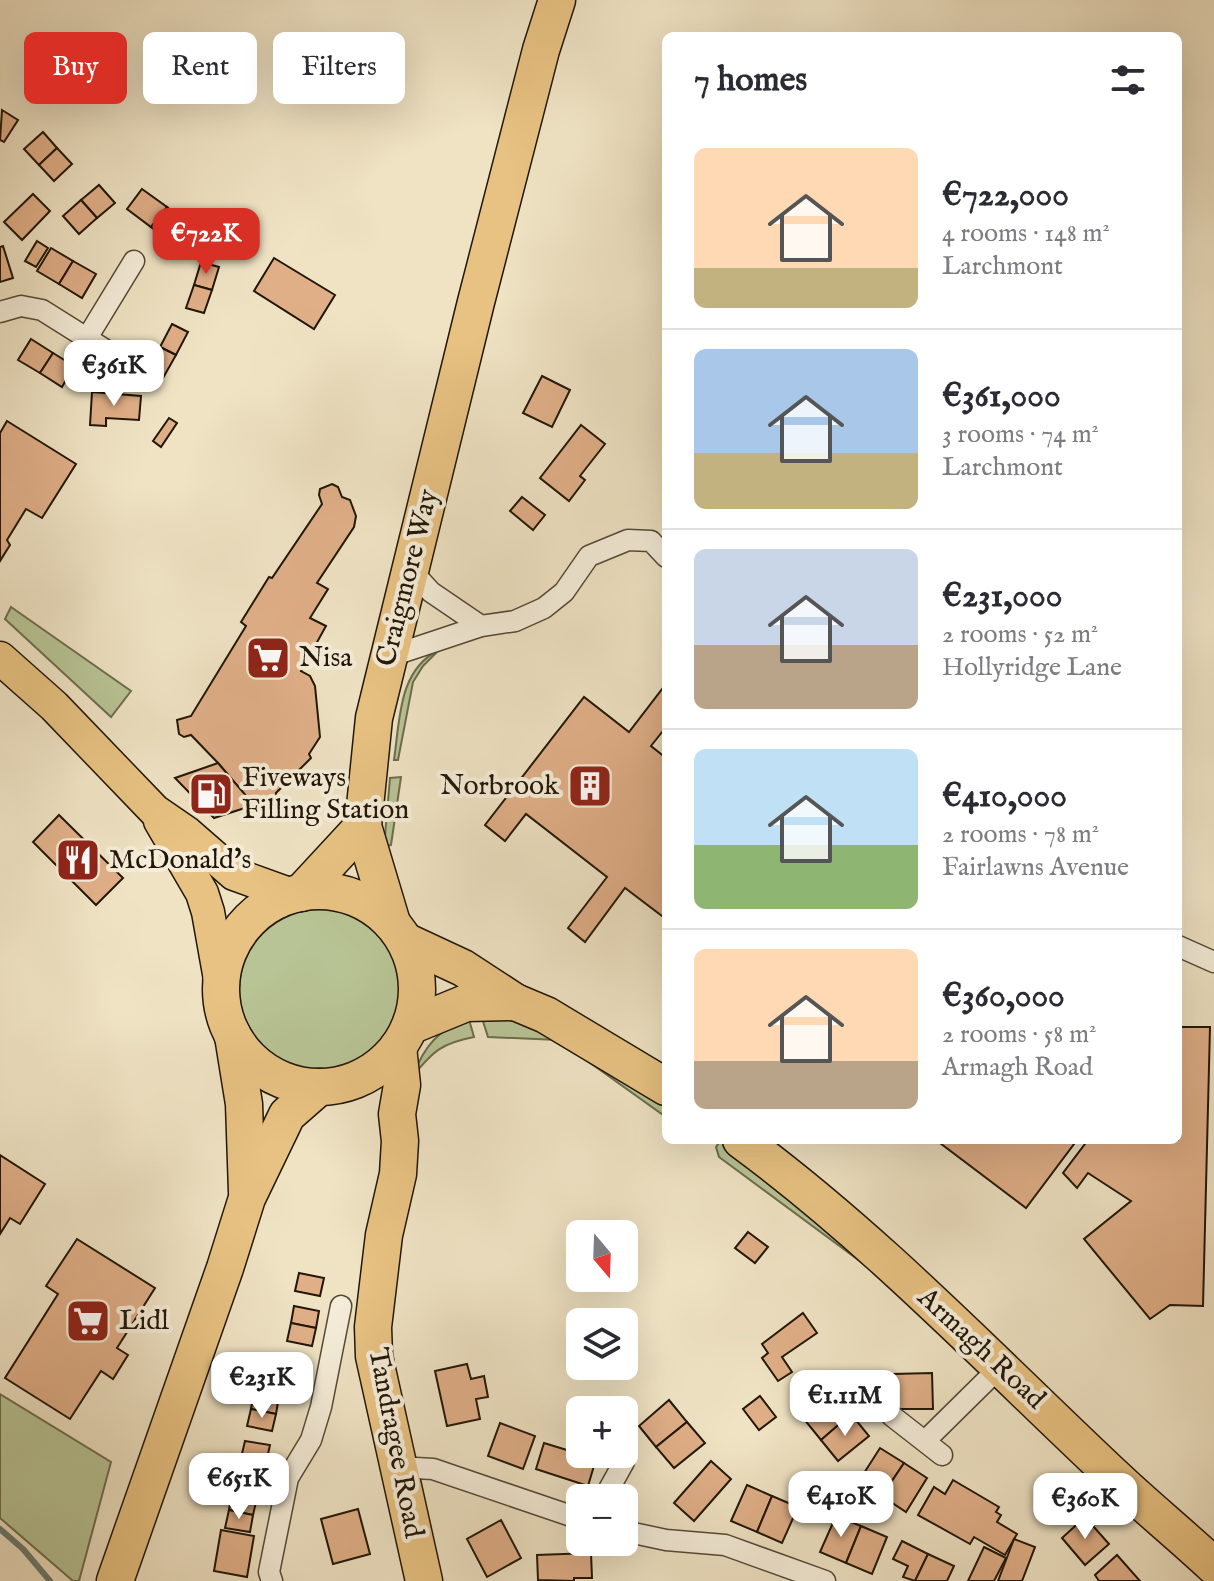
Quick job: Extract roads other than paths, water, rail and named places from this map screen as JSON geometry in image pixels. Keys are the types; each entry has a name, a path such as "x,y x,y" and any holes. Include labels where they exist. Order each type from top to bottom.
{"highway":[{"name":"Craigmore Way","path":"398,932 363,826 374,718 472,317 541,50 557,0"},
{"path":"296,894 363,826"},
{"path":"233,1036 260,1068 298,1085 339,1085 358,1079 380,1066 404,1037 416,1005 417,983 413,961 398,932 375,908 355,898 328,892 296,894 276,901 254,916 237,936 225,959 221,985 223,1011 233,1036 244,1104 247,1198"},
{"path":"398,932 662,1085"},
{"path":"404,1037 466,1003 515,1002"},
{"name":"Tandragee Road","path":"404,1037 397,1114 400,1141 398,1174 384,1235 373,1327 378,1384 424,1581"},
{"path":"358,1079 386,1097 397,1114"},
{"path":"115,1581 247,1198 287,1115 319,1087"},
{"name":"Armagh Road","path":"747,1144 799,1182 1213,1564"}],"main road":[{"path":"0,658 54,706 155,811 187,833 234,874 296,894"},
{"path":"155,811 202,893 221,985"}],"street":[{"path":"87,338 134,261"},
{"path":"0,312 21,306 42,310 112,354"},
{"path":"388,657 481,626 515,621 544,608 564,592 589,556 628,540 651,541 662,553"},
{"path":"410,569 431,592 481,626"},
{"path":"1182,948 1214,962"},
{"path":"272,1581 269,1572 288,1478 311,1440 321,1407 341,1306"},
{"path":"925,1441 1001,1366"},
{"path":"892,1416 942,1455"},
{"path":"398,1467 433,1469 566,1514"},
{"path":"638,1534 666,1540 725,1545 825,1581"}],"waterway":[{"path":"0,1529 23,1549 50,1581"}],"place":[{"name":"Nisa","path":"268,658"},
{"name":"Norbrook","path":"590,786"},
{"name":"Fiveways Filling Station","path":"211,794"},
{"name":"McDonald's","path":"78,860"},
{"name":"Lidl","path":"88,1321"}]}
